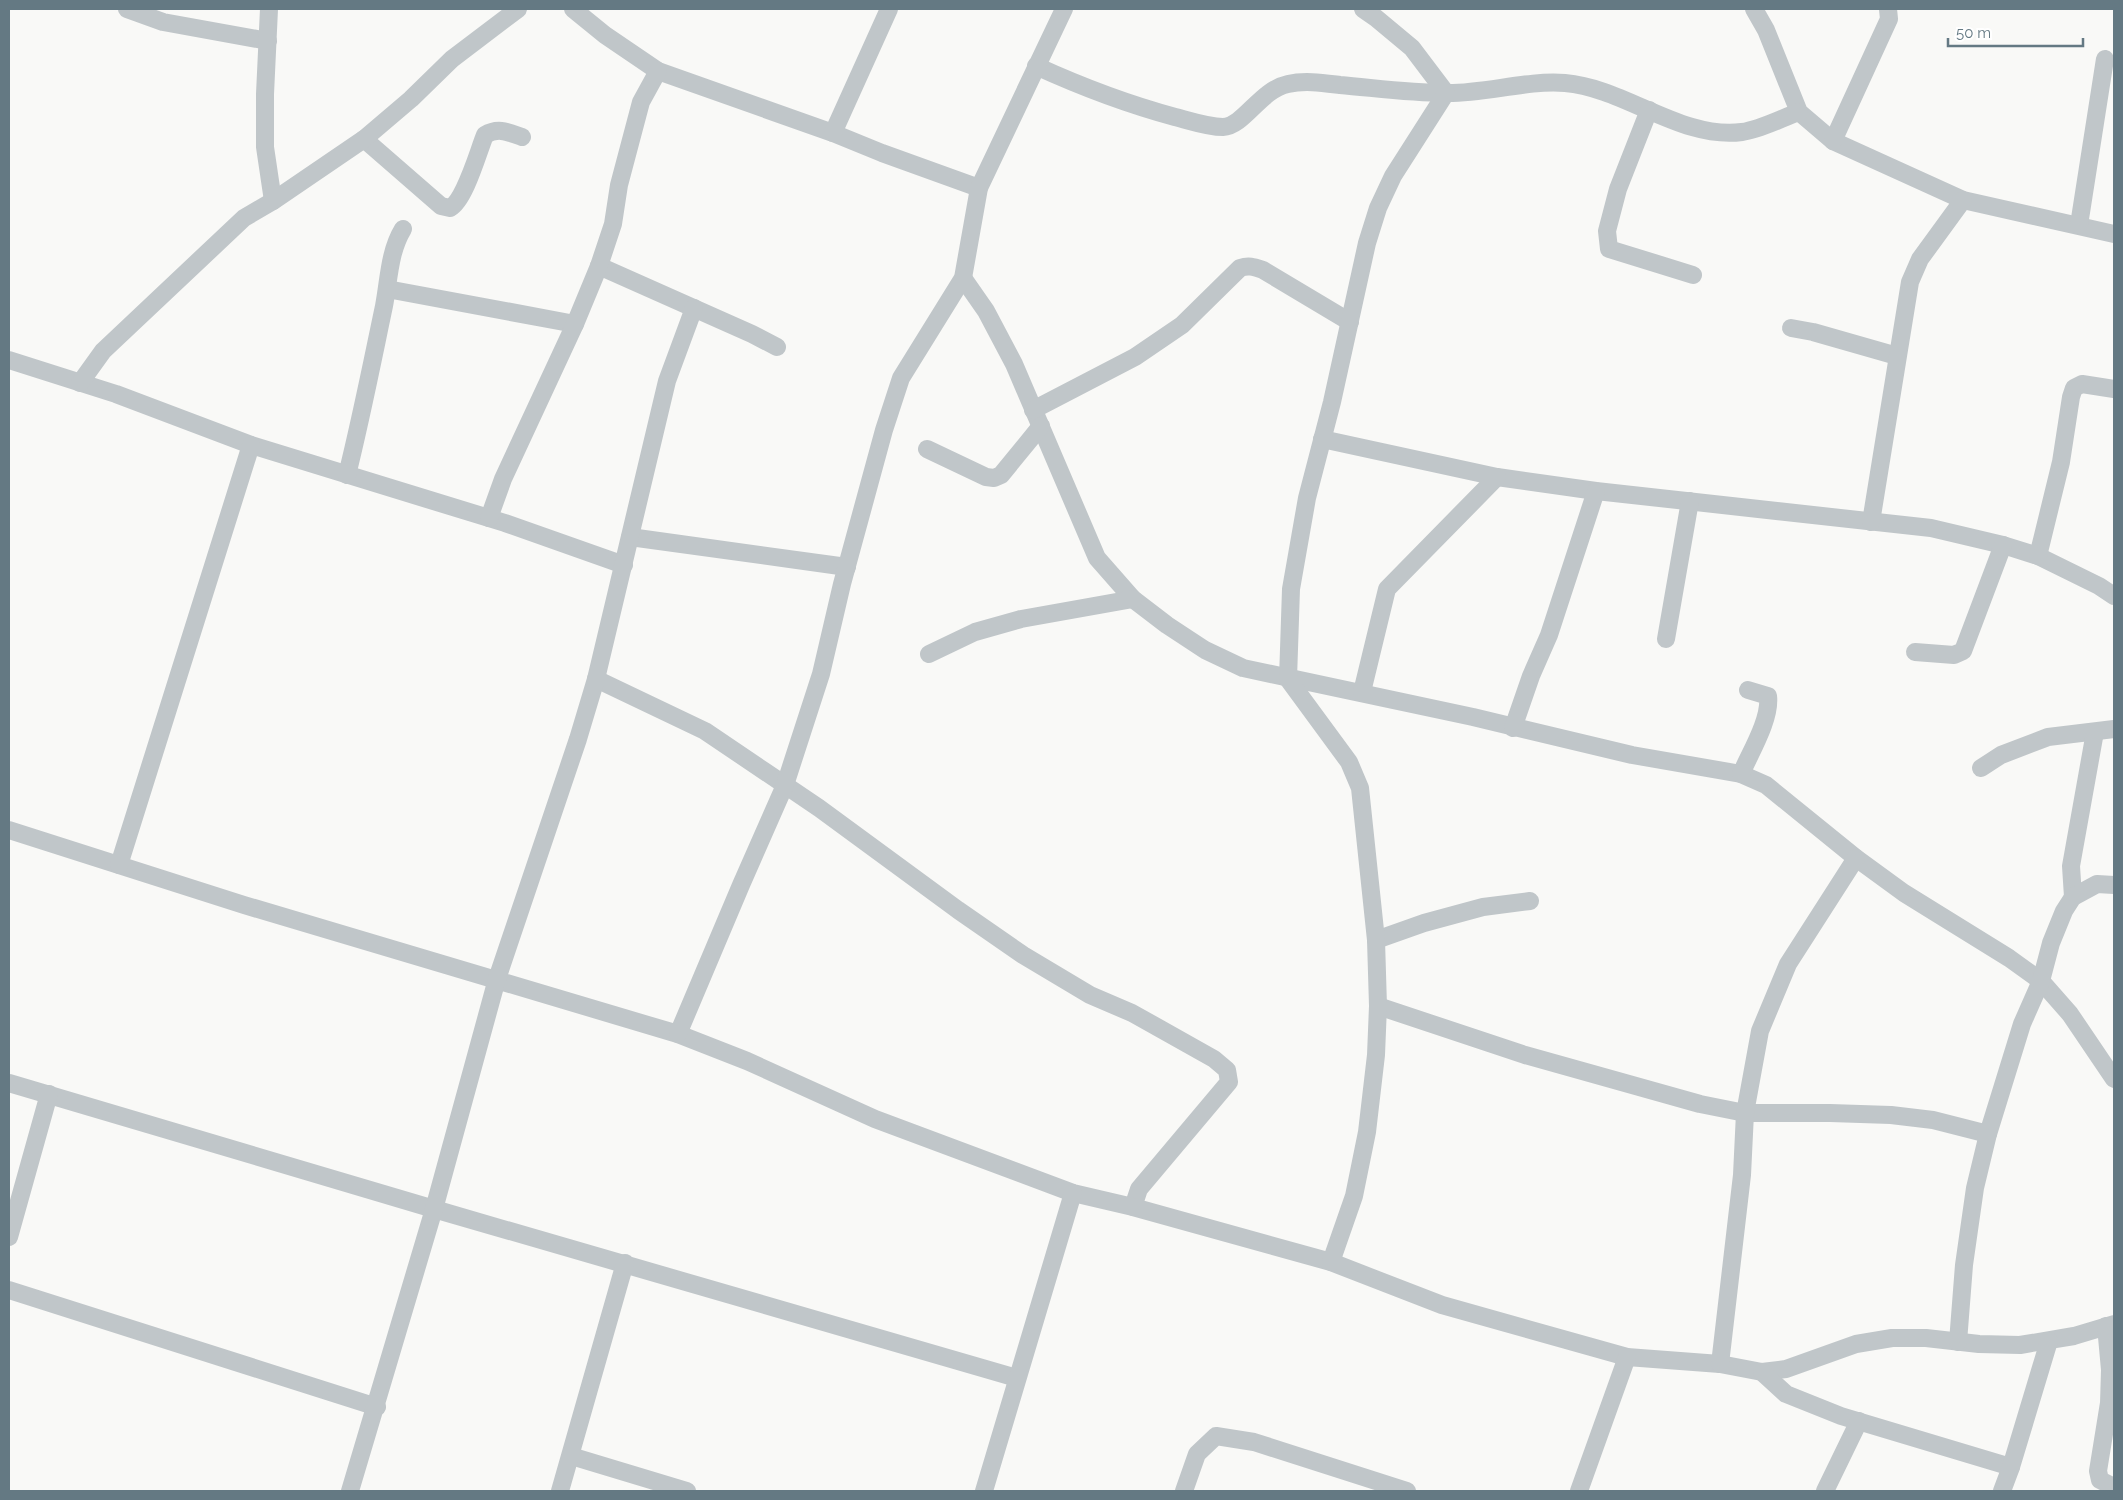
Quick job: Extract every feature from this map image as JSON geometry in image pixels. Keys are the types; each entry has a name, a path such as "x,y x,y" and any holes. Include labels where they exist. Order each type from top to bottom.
{"street":[{"path":"127,9 164,22 268,41"},
{"path":"269,9 264,94 265,147 273,202"},
{"path":"80,383 103,351 244,218 273,202 364,140 452,58 518,9"},
{"path":"833,132 889,9"},
{"path":"678,1034 785,785 821,674 847,567 884,430 901,378 963,278 979,188 1064,9"},
{"path":"1363,9 1412,48 1446,93"},
{"path":"1754,9 1766,30 1798,112 1833,141 1963,200 2114,234"},
{"path":"1833,141 1889,19 1888,9"},
{"path":"576,10 605,35 658,71 833,132 882,153 979,188"},
{"path":"2079,226 2105,59"},
{"path":"1036,66 1094,92 1206,126 1224,127 1235,124 1270,91 1289,84 1315,82 1446,93 1527,84 1566,83 1597,90 1705,131 1726,133 1744,132 1798,112"},
{"path":"489,518 503,479 575,324 599,266 613,224 620,185 642,102 658,71"},
{"path":"1331,1262 1354,1196 1367,1132 1376,1055 1378,1006 1376,940 1360,788 1349,762 1288,679 1290,590 1307,498 1350,322 1366,243 1378,208 1393,176 1446,93"},
{"path":"1649,110 1618,189 1607,231 1609,249 1693,275"},
{"path":"364,140 441,206 450,208 456,205 485,135 493,130 502,130 522,137"},
{"path":"1871,522 1910,282 1920,259 1963,200"},
{"path":"347,475 388,289 394,244 403,229"},
{"path":"599,266 777,347"},
{"path":"1033,410 1136,357 1182,325 1240,268 1245,266 1252,266 1263,270 1350,322"},
{"path":"963,278 986,311 1014,364 1098,558 1133,599 1167,625 1205,650 1243,668 1288,679 1362,692 1632,755 1741,774 1766,785 1856,858 1904,894 2009,958 2041,982 2070,1014 2114,1079"},
{"path":"388,289 575,324"},
{"path":"350,1491 377,1407 434,1209 497,979 578,739 596,679 667,382 694,308"},
{"path":"1791,328 1813,332 1897,356"},
{"path":"9,360 116,394 251,446 489,518 624,565"},
{"path":"2038,556 2061,462 2074,388 2082,384 2114,389"},
{"path":"927,449 986,477 994,478 1002,475 1041,426"},
{"path":"1322,439 1497,477 1596,491 1931,528 2003,545 2038,556 2099,586 2114,596"},
{"path":"119,865 251,446"},
{"path":"1362,692 1387,589 1497,477"},
{"path":"1513,728 1531,676 1549,635 1596,491"},
{"path":"1666,639 1690,501"},
{"path":"630,537 847,567"},
{"path":"1915,652 1954,655 1963,651 2003,545"},
{"path":"929,654 975,632 1021,619 1133,599"},
{"path":"596,679 705,732 785,785 1023,955 1090,995 1132,1013 1214,1059 1228,1070 1229,1082 1151,1173 1140,1189 1133,1207"},
{"path":"1741,774 1769,704 1768,696 1748,690"},
{"path":"1981,768 2001,755 2048,737 2114,729"},
{"path":"2073,897 2071,866 2095,732"},
{"path":"9,830 244,905 678,1034 747,1061 875,1119 1073,1193 1133,1207 1331,1262 1442,1305 1627,1357 1720,1364 1762,1372 1786,1368 1856,1344 1883,1340 1926,1338 1958,1342 2020,1345 2050,1341 2110,1325 2109,1403 2098,1471 2100,1480 2114,1487"},
{"path":"1720,1364 1742,1175 1746,1113 1760,1031 1788,964 1856,858"},
{"path":"1958,1342 1964,1265 1975,1188 1988,1134 2022,1024 2041,982 2051,943 2064,910 2073,897 2097,884 2114,885"},
{"path":"1376,940 1424,923 1483,907 1530,901"},
{"path":"1378,1006 1524,1055 1700,1104 1746,1113 1891,1115 1933,1120 1988,1134"},
{"path":"9,1083 434,1209 1017,1378"},
{"path":"9,1237 49,1094"},
{"path":"984,1491 1073,1193"},
{"path":"560,1491 625,1264"},
{"path":"9,1290 377,1407"},
{"path":"2002,1491 2012,1467 2050,1341"},
{"path":"1579,1491 1627,1357"},
{"path":"1762,1372 1786,1394 1859,1421 2012,1467"},
{"path":"1825,1491 1859,1421"},
{"path":"1184,1491 1197,1454 1216,1436 1254,1442 1406,1491"},
{"path":"571,1456 687,1491"}]}
